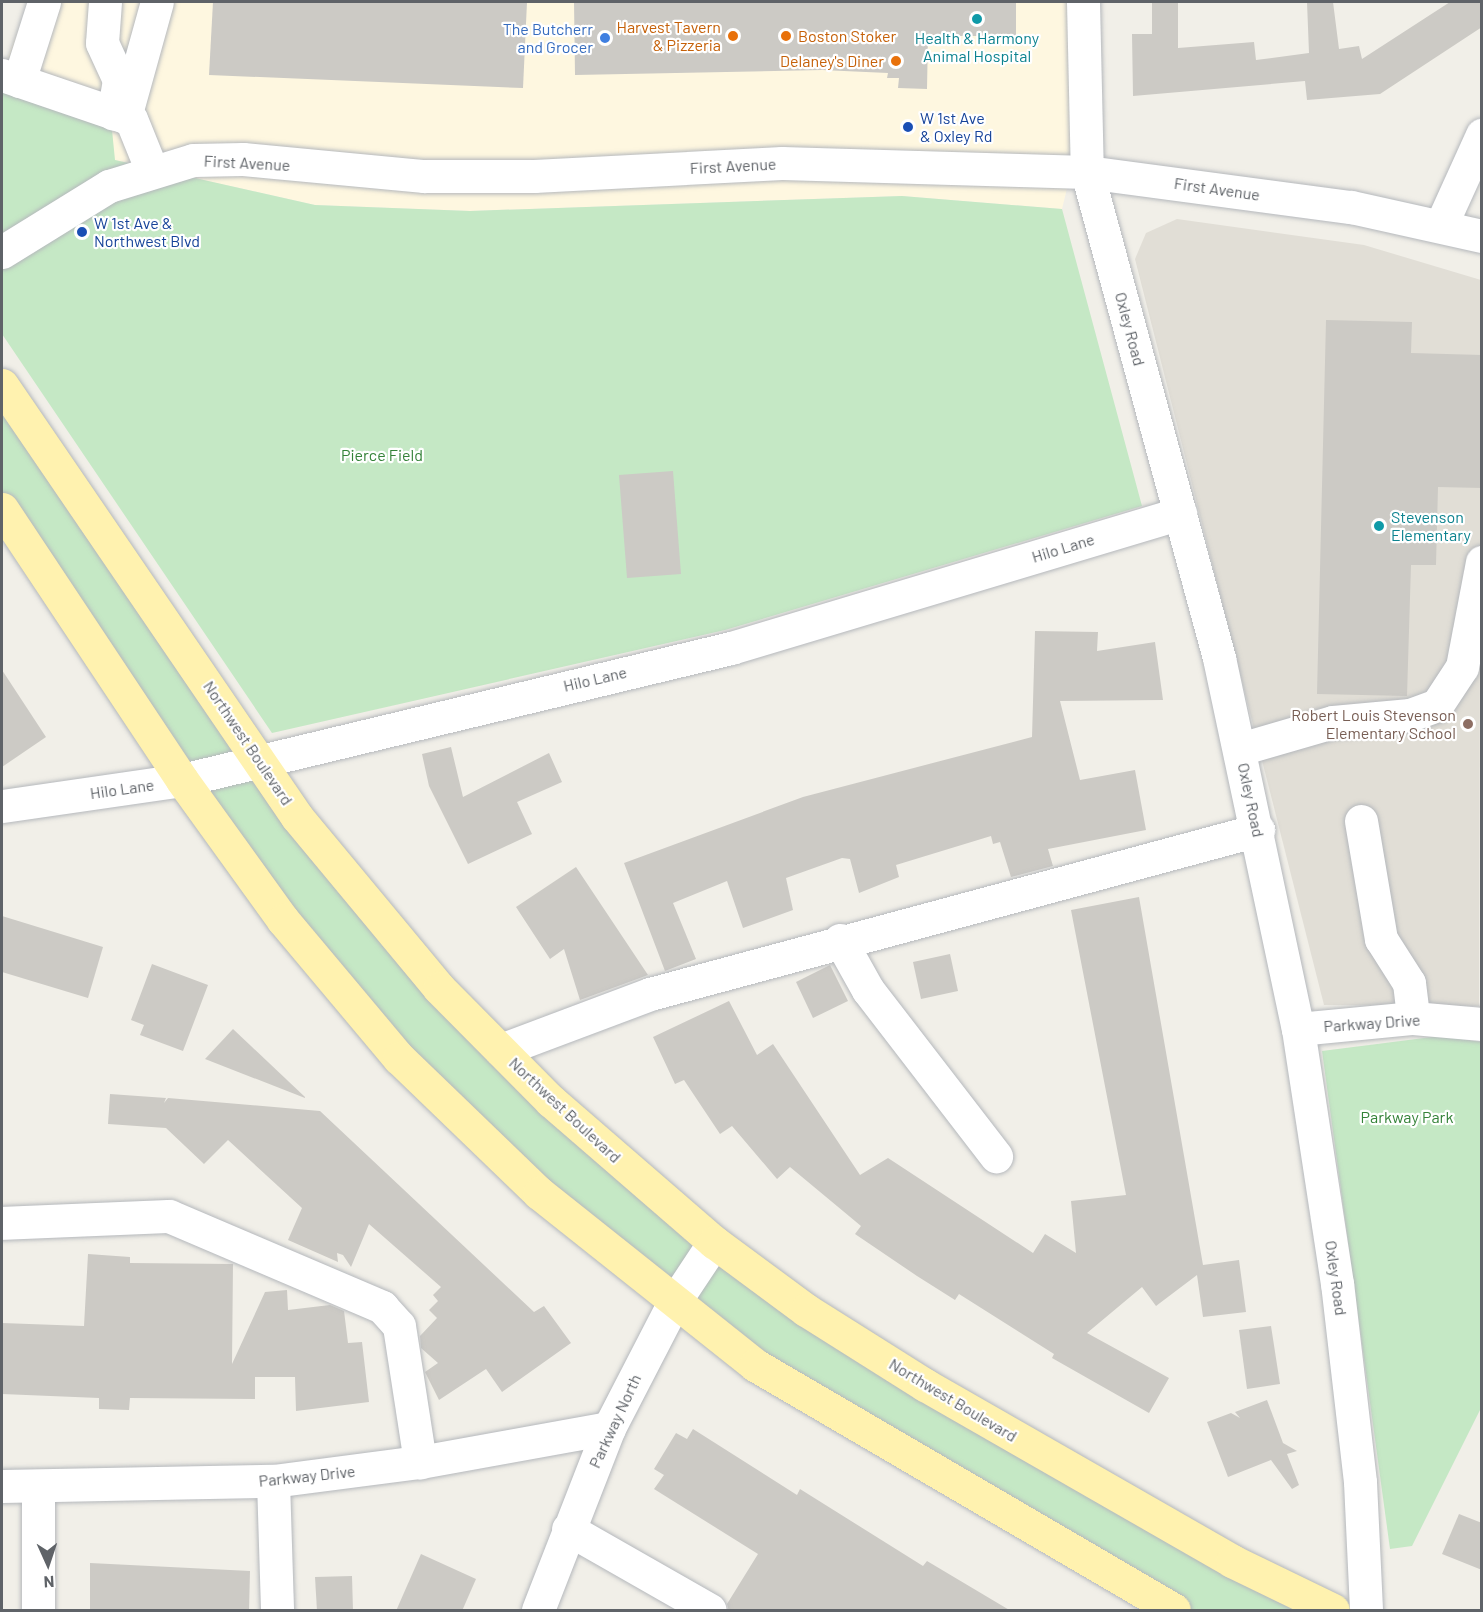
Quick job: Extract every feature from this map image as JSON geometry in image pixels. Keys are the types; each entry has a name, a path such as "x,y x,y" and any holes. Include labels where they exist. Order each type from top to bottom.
{"main road":[{"name":"Northwest Boulevard","path":"2,385 262,759 297,817 439,988 501,1050 714,1242 806,1310 924,1384 1232,1561 1333,1611"},
{"path":"2,509 182,780 283,920 399,1058 539,1193 672,1304 755,1365 1174,1611"}],"street":[{"path":"44,2 10,78 131,119 152,171"},
{"path":"105,2 102,43 119,80 119,115"},
{"path":"119,115 157,2"},
{"name":"Oxley Road","path":"1083,2 1088,172 1180,513 1240,749 1298,1029 1337,1283 1360,1482 1366,1611"},
{"path":"1442,223 1482,135"},
{"name":"First Avenue","path":"2,252 109,186 193,160 243,159 424,176 534,176 782,164 1088,172 1442,223 1482,236"},
{"name":"Hilo Lane","path":"2,806 182,780 731,648 1180,513"},
{"path":"1240,749 1333,722 1410,715 1437,705 1462,667 1482,562"},
{"path":"1361,821 1381,939 1410,983 1413,1018"},
{"path":"501,1050 640,998 840,940 1258,830"},
{"path":"840,940 868,990 996,1156"},
{"name":"Parkway Drive","path":"1298,1029 1413,1018 1482,1024"},
{"path":"2,1223 169,1216 382,1307 399,1326 420,1462"},
{"name":"Parkway North","path":"538,1611 609,1428 672,1304 714,1242"},
{"name":"Parkway Drive","path":"2,1486 38,1488 273,1481 420,1462 609,1428"},
{"path":"273,1481 277,1611"},
{"path":"38,1488 38,1611"},
{"path":"568,1529 710,1611"}],"shaded area":[{"path":"29,2 1083,2 1083,123 1062,209 902,196 470,211 315,205 114,160 2,71"},
{"path":"1177,219 1364,245 1481,280 1479,1006 1324,1005 1135,259 1146,233"}],"green space":[{"name":"Pierce Field","path":"2,91 112,130 115,160 315,205 470,211 902,196 1062,209 1142,506 725,630 272,733 2,334"},
{"path":"2,385 439,988 714,1242 1333,1610 1174,1610 755,1365 399,1058 2,509"},
{"name":"Parkway Park","path":"1440,1036 1481,1042 1481,1408 1412,1546 1390,1549 1322,1051"}],"building":[{"path":"213,2 527,2 523,88 209,75"},
{"path":"574,2 1016,2 1016,36 928,36 927,89 898,88 899,78 887,78 888,73 822,70 575,75"},
{"path":"1152,2 1178,2 1178,48 1254,42 1256,60 1309,53 1307,2 1333,2 1339,49 1359,46 1362,59 1450,2 1482,2 1482,27 1380,94 1307,100 1305,81 1133,96 1132,34 1152,34"},
{"name":"Stevenson Elementary","path":"1326,320 1412,322 1411,353 1482,355 1482,488 1438,487 1436,565 1411,565 1407,696 1317,694"},
{"path":"673,471 681,574 627,578 619,475"},
{"path":"1035,631 1098,632 1097,651 1155,642 1163,700 1060,701 1080,780 1135,770 1146,830 1048,849 1053,866 1011,877 1000,842 993,844 991,836 896,865 899,877 859,893 850,859 842,858 786,878 793,910 743,928 727,881 673,903 696,959 665,971 624,863 803,797 1032,737"},
{"path":"2,670 46,737 2,767"},
{"path":"451,747 463,797 549,753 562,782 517,802 532,834 468,864 429,786 422,754"},
{"path":"576,867 648,975 580,1000 564,949 550,959 516,907"},
{"path":"1139,897 1203,1265 1239,1260 1246,1312 1203,1317 1197,1275 1156,1306 1142,1287 1087,1333 1169,1378 1149,1413 1052,1358 1054,1354 959,1294 955,1300 855,1234 861,1226 790,1167 777,1179 732,1126 720,1134 684,1080 675,1084 653,1037 729,1001 757,1055 773,1044 860,1175 888,1158 1033,1253 1045,1234 1076,1253 1071,1201 1126,1195 1071,910"},
{"path":"2,916 103,947 88,998 2,972"},
{"path":"950,954 958,991 921,999 913,962"},
{"path":"152,964 208,985 183,1051 140,1035 144,1025 131,1020"},
{"path":"830,965 848,1001 813,1018 796,982"},
{"path":"233,1029 305,1097 305,1098 205,1059"},
{"path":"110,1094 166,1098 164,1103 168,1098 320,1111 534,1312 544,1306 571,1343 502,1392 486,1369 439,1400 425,1372 438,1363 421,1348 420,1336 437,1318 429,1310 438,1301 433,1295 441,1287 369,1224 351,1267 343,1255 337,1253 338,1262 288,1240 302,1208 228,1140 204,1164 166,1128 108,1124"},
{"path":"88,1254 130,1257 130,1263 233,1264 232,1364 265,1292 287,1290 288,1310 330,1305 344,1311 348,1343 362,1342 369,1402 296,1411 295,1377 255,1377 255,1399 130,1398 129,1410 99,1409 99,1398 2,1394 2,1323 84,1326"},
{"path":"1271,1326 1280,1384 1247,1389 1239,1330"},
{"path":"1267,1400 1283,1443 1297,1451 1287,1454 1299,1485 1292,1489 1271,1460 1228,1477 1207,1422 1231,1413 1240,1418 1235,1412"},
{"path":"693,1429 797,1495 800,1489 923,1566 927,1561 1011,1611 729,1611 727,1604 758,1554 654,1489 664,1475 654,1469 676,1433 687,1439"},
{"path":"1459,1514 1482,1523 1482,1570 1442,1554"},
{"path":"421,1554 476,1579 462,1611 396,1611"},
{"path":"90,1563 250,1571 249,1611 90,1611"},
{"path":"352,1576 353,1611 317,1611 315,1577"}],"place":[{"name":"Health & Harmony Animal Hospital","path":"977,19"},
{"name":"Harvest Tavern & Pizzeria","path":"733,36"},
{"name":"Boston Stoker","path":"786,36"},
{"name":"The Butcherr and Grocer","path":"605,38"},
{"name":"Delaney's Diner","path":"896,61"},
{"name":"W 1st Ave & Oxley Rd","path":"908,127"},
{"name":"W 1st Ave & Northwest Blvd","path":"82,232"},
{"name":"Stevenson Elementary","path":"1379,526"},
{"name":"Robert Louis Stevenson Elementary School","path":"1468,724"}]}
